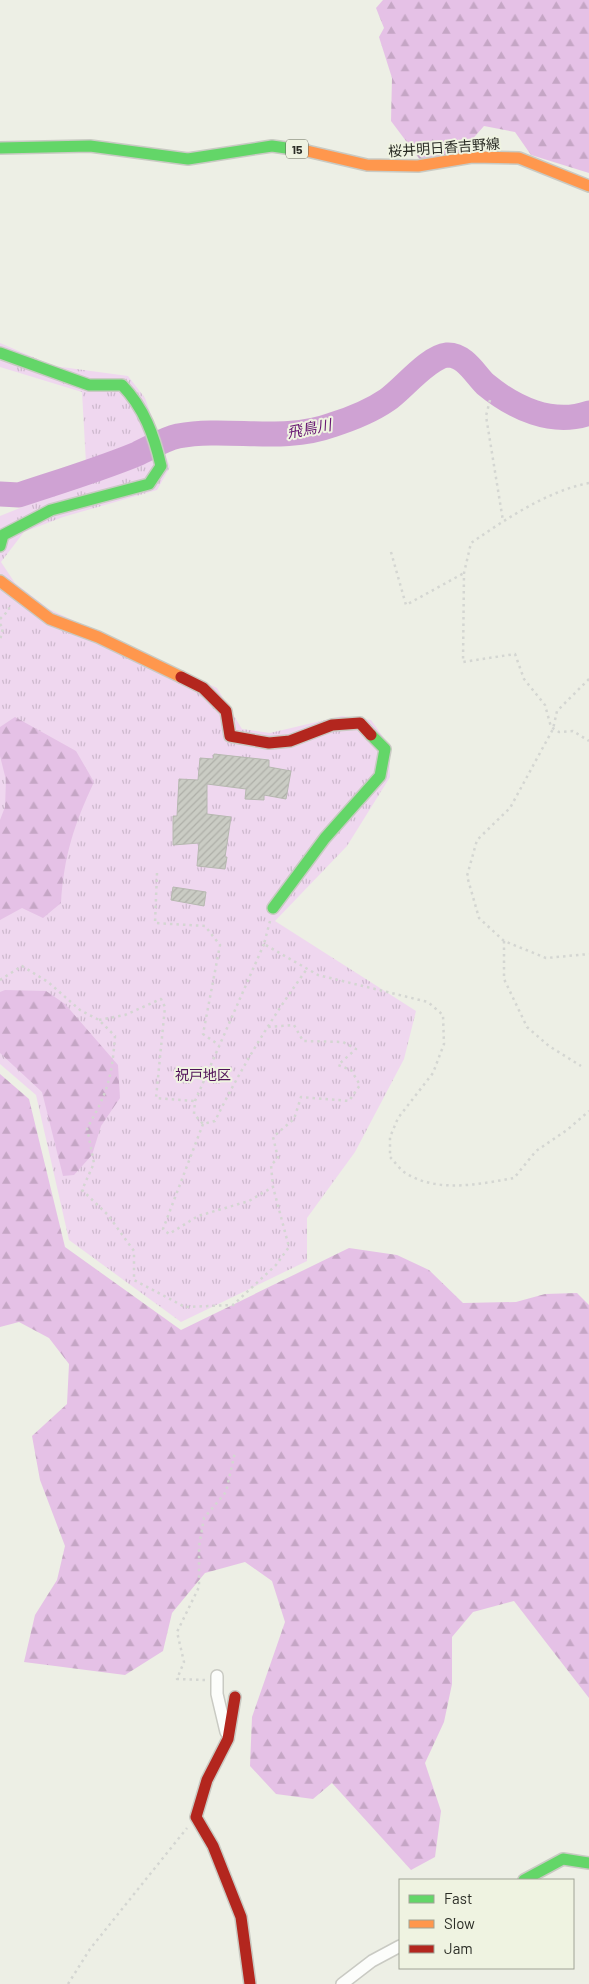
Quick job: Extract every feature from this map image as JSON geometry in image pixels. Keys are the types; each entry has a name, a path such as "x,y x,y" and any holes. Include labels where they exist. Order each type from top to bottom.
{"street":[{"name":"桜井明日香吉野線","path":"0,148 90,146 188,159 272,146 308,151 367,165 401,166 418,166 472,157 519,158 589,186"},
{"path":"0,353 89,385 122,385 135,397 151,429 161,466 149,484 51,510 3,534 0,546"},
{"path":"0,581 50,619 98,637 203,688 226,711 230,736 269,743 290,741 332,725 360,722 378,739 384,749 380,776 325,838 273,908"},
{"path":"217,1678 217,1694 228,1739"},
{"path":"234,1697 228,1739 208,1780 196,1817 213,1846 241,1917 250,1984"},
{"path":"526,1879 563,1859 589,1863"},
{"path":"342,1984 372,1961 399,1947"}],"path":[{"path":"490,400 486,416 503,521"},
{"path":"589,484 570,487 503,521 471,543 464,573 463,662 515,654 524,678 545,705 551,727 559,732 574,731 589,741"},
{"path":"392,552 406,605 464,573"},
{"path":"0,624 3,628 0,640"},
{"path":"589,679 557,711 553,729 510,808 477,840 467,876 479,918 504,941 546,958 589,954"},
{"path":"157,873 155,923 205,926 220,945 203,1034 219,1045"},
{"path":"204,1124 194,1114 195,1101 264,944 273,908"},
{"path":"504,941 504,979 527,1027 549,1046 581,1066"},
{"path":"264,944 318,976 428,1002 443,1015 444,1044 433,1073 398,1118 390,1137 390,1156 405,1173 423,1182 469,1186 514,1178 536,1151 567,1130 589,1111"},
{"path":"0,980 22,966 48,982 80,1010 99,1020 115,1036 113,1073 103,1102 87,1128 94,1163 82,1190 108,1215 134,1251 134,1280 185,1307 233,1305 276,1265 289,1247 273,1186 271,1165 278,1158 274,1137 294,1119 301,1097 349,1101 360,1085 351,1070 338,1065 356,1049 343,1042 303,1041 294,1025 268,1027"},
{"path":"204,1124 214,1121 230,1090 268,1027 307,969"},
{"path":"99,1020 125,1015 161,999 165,1007 156,1098 195,1101"},
{"path":"204,1124 163,1229 170,1234 198,1216 249,1201 273,1186"},
{"path":"217,1678 177,1679 184,1662 177,1632 199,1587 199,1546 204,1518 226,1492 234,1452"},
{"path":"68,1984 90,1949 196,1817"}],"green space":[{"path":"383,0 589,0 589,173 531,155 515,132 484,126 461,152 421,161 391,121 392,78 379,37 384,28 376,8"},
{"name":"祝戸地区","path":"0,343 54,366 128,376 145,398 170,467 157,490 63,517 24,532 1,562 15,583 49,609 217,688 242,729 270,733 342,716 371,720 389,745 390,777 347,846 275,921 416,1011 404,1059 355,1152 307,1218 307,1261 181,1322 69,1240 36,1095 0,1064 0,516 87,481 82,392 0,367"},
{"path":"15,717 76,751 94,782 81,812 67,855 61,903 43,918 22,908 0,920 0,820 5,807 6,780 0,756 0,727"},
{"path":"5,990 46,991 65,1004 118,1065 120,1098 101,1126 92,1155 74,1175 63,1176 42,1092 0,1053 0,992"},
{"path":"0,1074 29,1099 65,1247 181,1330 349,1248 397,1255 429,1270 463,1303 516,1302 545,1294 577,1293 589,1305 589,1698 514,1601 473,1612 452,1637 452,1684 444,1722 425,1763 441,1811 435,1857 411,1870 332,1783 313,1799 276,1794 250,1766 252,1717 285,1622 272,1581 245,1562 205,1573 172,1613 163,1651 125,1675 24,1662 35,1615 57,1580 65,1546 40,1480 32,1436 67,1404 69,1364 49,1338 19,1322 0,1327"}],"building":[{"path":"214,754 269,760 269,767 291,771 286,799 264,795 264,800 245,799 246,789 207,784 207,814 231,817 225,869 197,866 199,843 173,845 173,816 177,816 179,779 198,780 200,758 213,759"},
{"path":"173,887 206,892 204,906 171,900"}],"waterway":[{"name":"飛鳥川","path":"0,494 19,495 108,465 178,436 217,433 294,433 332,425 381,404 432,361 447,355 464,361 496,393 521,407 547,416 561,417 589,413"}],"traffic: fast":[{"path":"0,148 90,146 188,159 272,146 307,151"},
{"path":"0,353 89,385 122,385 130,394 147,422 161,466 149,484 51,510 3,535 0,546"},
{"path":"273,908 325,838 380,776 385,749 371,735"},
{"path":"526,1879 563,1859 589,1863"}],"traffic: slow":[{"path":"307,151 367,165 418,166 472,157 519,158 589,186"},
{"path":"0,581 50,619 98,637 181,677"}],"traffic: jam":[{"path":"181,677 203,688 226,711 230,736 269,743 290,741 332,725 360,723 371,735"},
{"path":"235,1697 228,1739 207,1780 196,1817 213,1846 241,1917 250,1984"}]}
